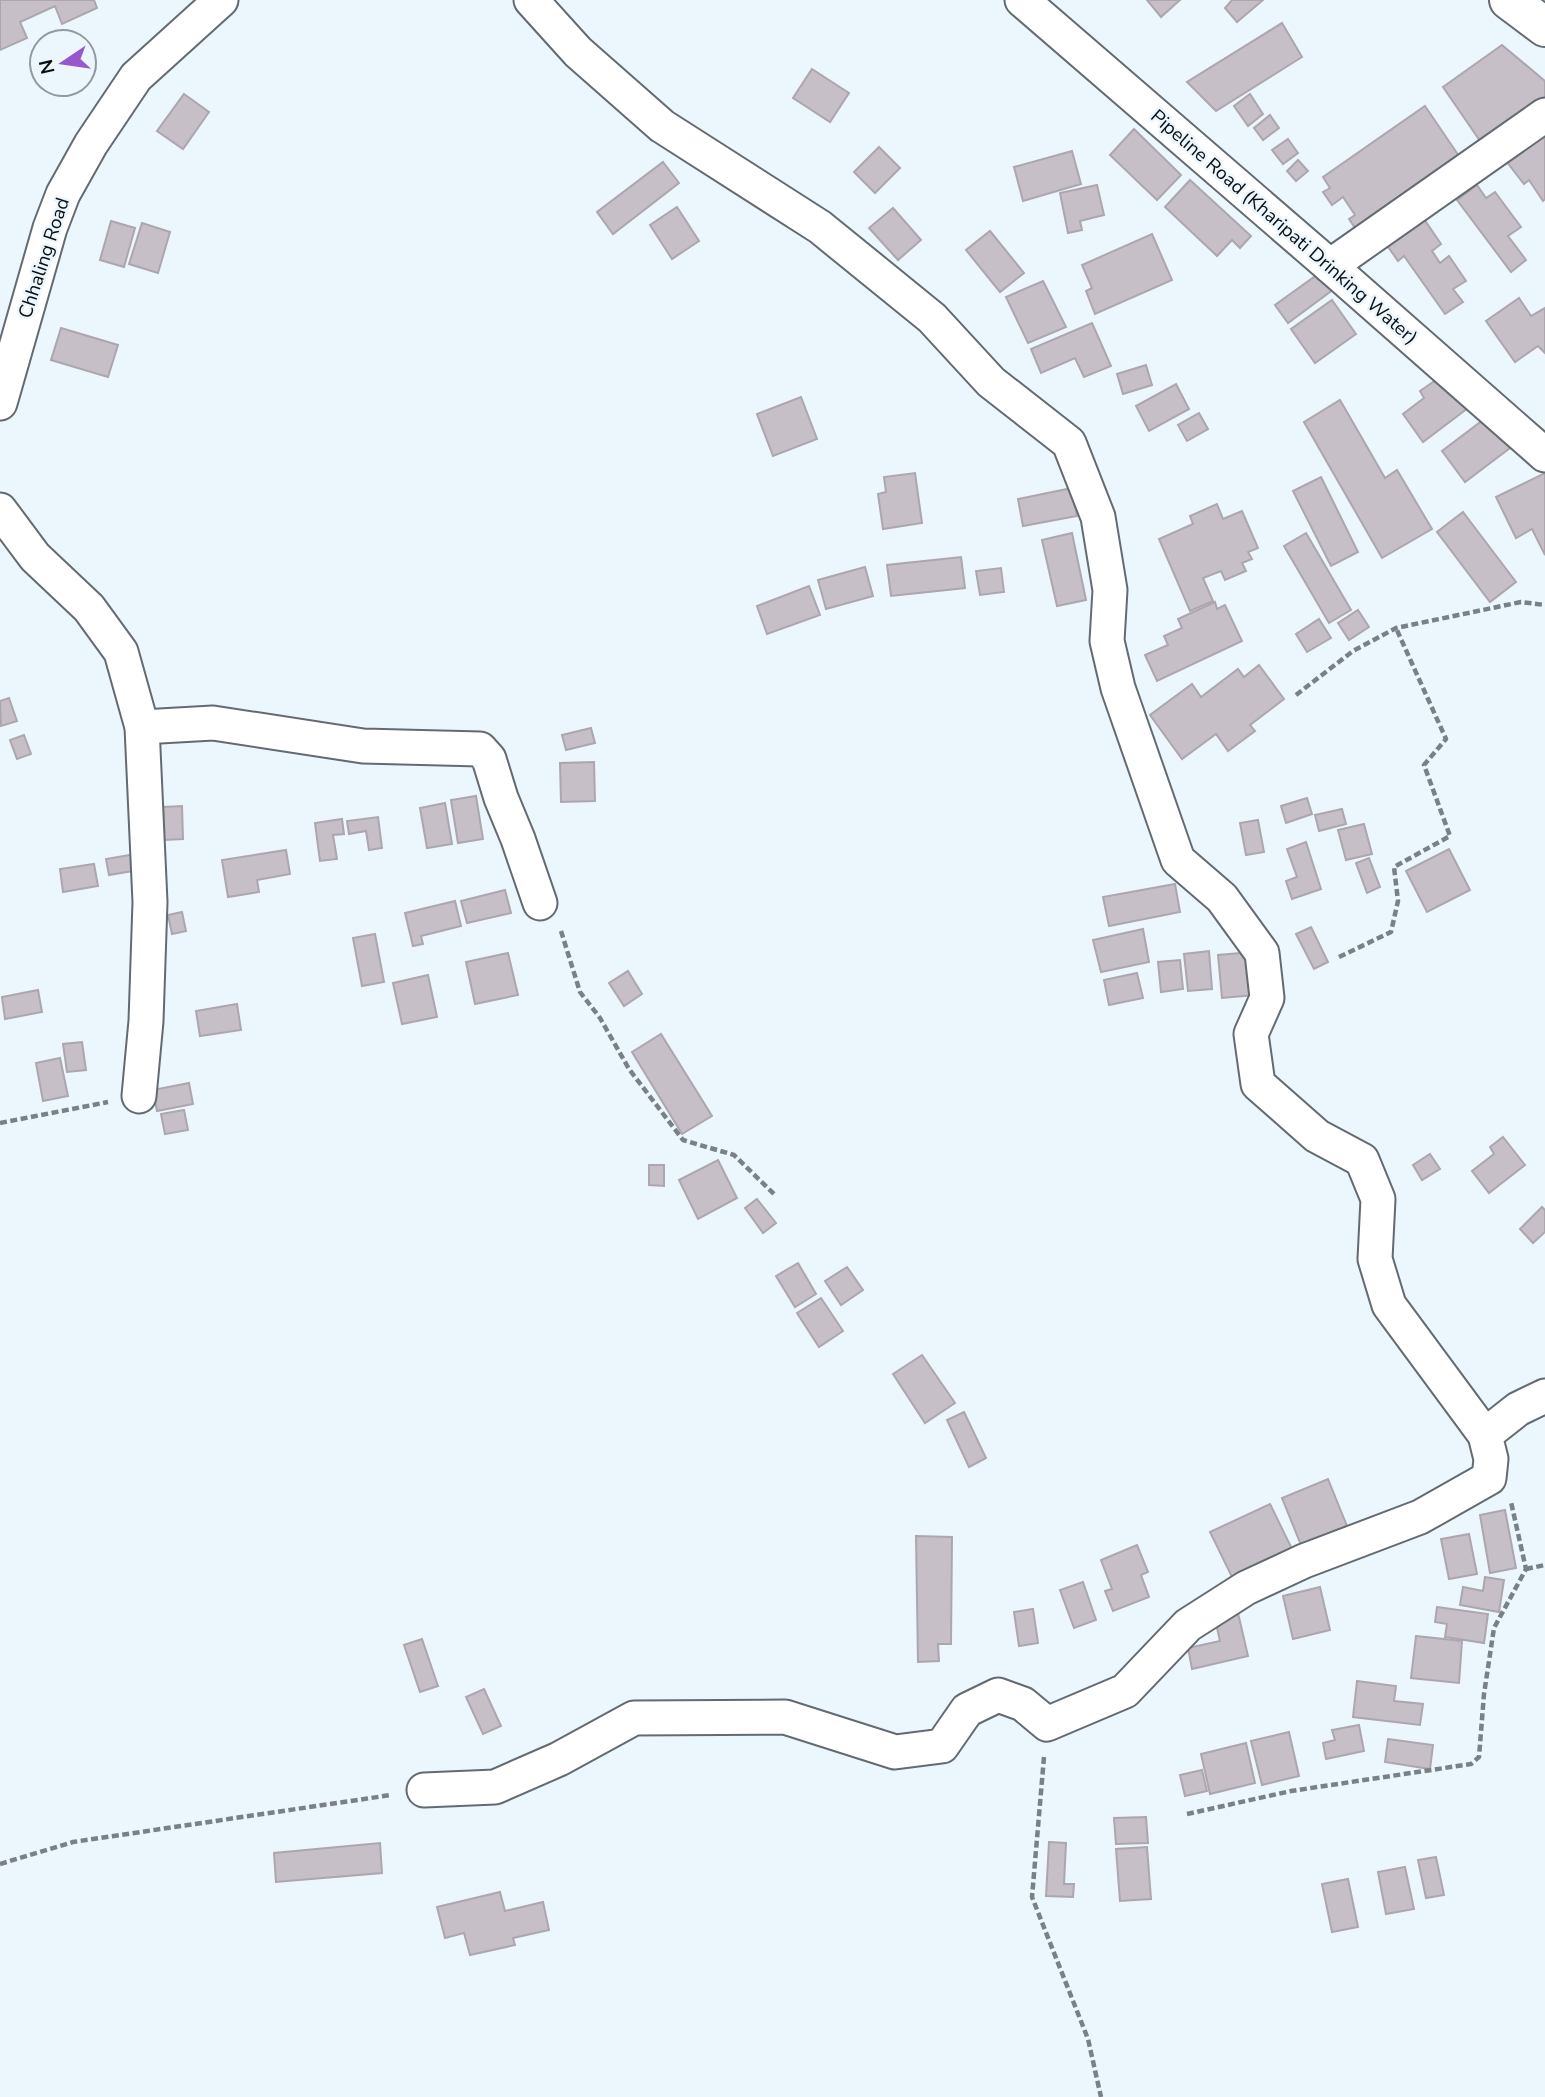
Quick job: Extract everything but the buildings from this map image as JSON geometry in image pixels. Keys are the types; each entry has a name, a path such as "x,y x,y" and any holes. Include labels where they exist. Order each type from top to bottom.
{"main road":[{"path":"1509,0 1545,27"}],"street":[{"name":"Chhaling Road","path":"0,403 50,228 63,194 85,154 136,77 221,0"},
{"path":"424,1790 495,1787 559,1759 634,1718 785,1717 895,1752 942,1746 967,1710 998,1695 1023,1704 1047,1724 1125,1691 1188,1625 1246,1588 1304,1561 1420,1517 1489,1478 1492,1459 1485,1435 1389,1305 1375,1259 1378,1199 1362,1160 1317,1136 1258,1084 1251,1034 1267,998 1262,953 1222,898 1178,860 1118,688 1107,641 1110,590 1098,517 1069,443 991,382 932,318 820,227 662,126 578,52 531,0"},
{"name":"Pipeline Road (Kharipati Drinking Water)","path":"1022,0 1330,265 1545,455"},
{"path":"1330,265 1545,114"},
{"path":"0,509 36,557 89,608 121,652 142,727 150,902 146,1021 139,1096"},
{"path":"142,727 213,723 363,746 480,749 489,759 500,798 518,839 540,903"},
{"path":"1485,1435 1518,1409 1545,1396"}],"path":[{"path":"1296,695 1353,651 1396,628 1521,603 1545,605"},
{"path":"1339,957 1391,932 1398,901 1394,867 1450,836 1424,765 1446,739 1396,628"},
{"path":"540,903 554,915 564,937 580,992 600,1018 629,1069 683,1140 734,1155 775,1195"},
{"path":"0,1123 139,1096"},
{"path":"1187,1814 1291,1791 1471,1763 1479,1758 1484,1695 1494,1629 1526,1569 1512,1504 1489,1478"},
{"path":"1526,1569 1545,1565"},
{"path":"1047,1724 1032,1897 1088,2039 1101,2097"},
{"path":"0,1864 73,1842 424,1790"}]}
